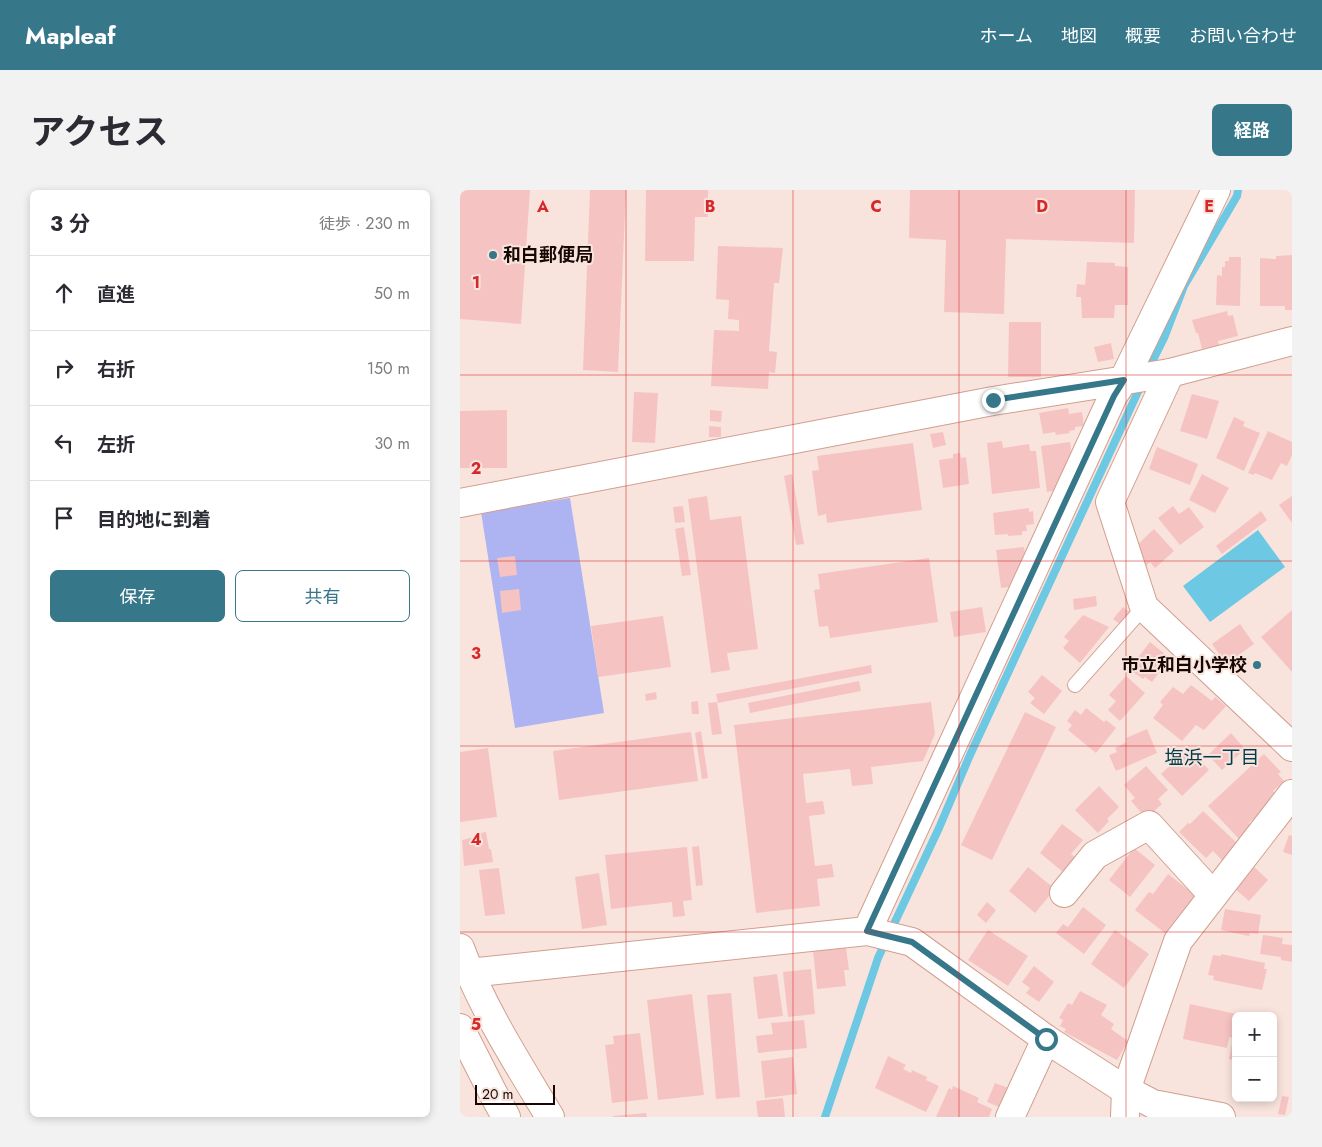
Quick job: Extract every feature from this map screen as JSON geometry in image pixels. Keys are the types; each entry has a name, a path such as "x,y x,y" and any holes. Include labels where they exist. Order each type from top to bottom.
{"street":[{"path":"867,931 1114,396 1124,380 1216,190"},
{"path":"460,503 993,400 1170,372 1292,341"},
{"path":"1170,372 1110,502 1144,607 1292,747"},
{"path":"1125,1117 1126,1090 1178,941 1292,794"},
{"path":"1064,893 1095,855 1149,825 1213,896"},
{"path":"469,973 867,931 912,942 1046,1039 1126,1090 1153,1104 1221,1117"},
{"path":"460,948 469,973 493,1021 550,1117"},
{"path":"460,1028 506,1117"},
{"path":"1010,1117 1046,1039"}],"lane":[{"path":"1075,685 1144,607"}],"shaded area":[{"path":"570,498 604,713 515,728 481,512"},
{"path":"1258,530 1285,567 1210,622 1183,586"}],"building":[{"name":"和白郵便局","path":"460,190 530,190 521,324 460,319"},
{"path":"590,190 626,190 618,372 583,370"},
{"path":"646,190 708,190 708,217 695,217 694,261 645,261"},
{"path":"910,190 1135,190 1134,243 1006,239 1004,314 944,312 946,240 909,238"},
{"path":"718,246 783,248 779,283 774,283 769,351 777,352 775,373 769,372 768,389 711,386 714,330 739,331 739,320 728,319 729,300 716,299"},
{"path":"1292,255 1292,310 1285,310 1285,306 1260,306 1260,258 1276,259 1276,256"},
{"path":"1229,257 1241,257 1240,306 1216,305 1217,275 1222,276 1222,267 1225,267 1225,261 1229,261"},
{"path":"1087,262 1115,263 1115,266 1128,267 1128,305 1115,305 1114,318 1082,318 1081,297 1076,297 1077,284 1085,285"},
{"path":"1227,311 1228,316 1233,315 1238,336 1218,341 1219,345 1202,349 1192,320"},
{"path":"1009,322 1041,322 1041,377 1008,377"},
{"path":"1111,343 1114,359 1098,362 1094,347"},
{"path":"634,392 658,393 655,443 632,442"},
{"path":"1192,394 1219,401 1207,439 1180,431"},
{"path":"1068,408 1069,414 1082,412 1084,426 1075,427 1075,430 1069,431 1070,433 1056,435 1055,432 1043,434 1039,413"},
{"path":"507,410 507,468 460,468 460,411"},
{"path":"710,410 722,411 721,422 710,421"},
{"path":"1234,417 1245,422 1243,426 1260,433 1244,471 1216,458"},
{"path":"709,426 721,427 721,437 709,437"},
{"path":"1268,431 1292,442 1292,455 1287,466 1281,463 1272,480 1255,473 1254,475 1248,473"},
{"path":"943,432 946,445 933,448 930,434"},
{"path":"1002,441 1003,448 1029,444 1030,451 1036,451 1040,488 992,494 987,443"},
{"path":"1070,442 1072,458 1067,459 1069,478 1065,489 1047,492 1041,446"},
{"path":"913,443 922,510 827,523 826,514 818,516 812,471 819,470 817,456"},
{"path":"1157,447 1198,464 1190,485 1149,469"},
{"path":"960,453 961,458 966,457 969,484 943,488 939,460 953,458 953,454"},
{"path":"792,474 804,544 796,545 784,476"},
{"path":"1202,474 1229,488 1215,513 1189,500"},
{"path":"707,496 710,520 741,516 758,649 727,653 730,670 711,673 688,499"},
{"path":"1292,496 1292,523 1279,505"},
{"path":"683,506 685,522 675,523 673,507"},
{"path":"1173,506 1179,514 1189,507 1204,527 1180,545 1158,518"},
{"path":"1029,508 1029,512 1033,511 1034,524 1026,525 1027,531 1022,531 1022,535 995,535 993,513"},
{"path":"1261,511 1267,520 1222,554 1216,546"},
{"path":"684,527 691,575 682,576 675,529"},
{"path":"1154,529 1174,551 1155,568 1150,562 1146,566 1132,550"},
{"path":"1024,547 1027,574 1020,586 1001,588 996,550"},
{"path":"515,556 517,575 500,577 497,558"},
{"path":"929,558 938,622 830,638 828,626 819,627 814,590 820,589 818,574"},
{"path":"519,589 521,610 502,613 500,591"},
{"path":"1096,596 1097,606 1074,610 1073,599"},
{"path":"982,607 986,632 954,637 950,612"},
{"path":"1123,607 1132,614 1122,626 1113,619"},
{"path":"1292,610 1292,672 1261,637"},
{"path":"1083,615 1109,627 1080,663 1063,648 1069,641 1064,637"},
{"path":"663,616 671,667 598,677 591,626"},
{"path":"1240,624 1254,644 1226,664 1212,644"},
{"path":"1150,642 1170,658 1152,682 1145,677 1143,679 1129,669"},
{"path":"871,665 872,673 718,703 716,694"},
{"path":"1042,675 1062,691 1044,714 1030,703 1035,698 1028,692"},
{"path":"1126,676 1145,693 1120,721 1108,710 1116,701 1109,695"},
{"path":"859,681 861,691 750,713 748,703"},
{"path":"1191,685 1212,701 1215,697 1226,706 1204,730 1196,725 1182,741 1153,718 1163,705 1160,702 1173,687 1183,694"},
{"path":"656,692 657,699 646,701 645,694"},
{"path":"698,701 699,714 692,714 691,702"},
{"path":"717,702 722,734 712,735 708,703"},
{"path":"931,702 935,734 923,761 871,767 873,784 852,786 850,769 803,774 806,803 823,801 825,814 809,816 815,866 832,864 834,877 817,879 820,906 756,913 734,725"},
{"path":"1086,708 1104,722 1106,720 1116,728 1096,753 1068,730 1072,725 1067,721 1075,710 1081,715"},
{"path":"1025,712 1056,727 992,860 961,845"},
{"path":"1147,729 1157,753 1116,771 1109,755 1117,752 1115,748 1127,742 1126,738"},
{"path":"701,731 708,778 702,779 695,733"},
{"path":"691,732 698,781 559,800 553,751"},
{"path":"1231,733 1245,749 1222,770 1208,755"},
{"path":"488,748 497,817 460,822 460,752"},
{"path":"1188,748 1209,770 1182,796 1161,774"},
{"path":"1264,754 1281,772 1278,774 1284,781 1273,791 1278,796 1249,823 1252,826 1239,839 1208,806"},
{"path":"1146,766 1168,790 1158,799 1162,804 1146,818 1131,801 1135,798 1124,785"},
{"path":"1099,786 1119,807 1107,819 1109,821 1098,833 1075,810"},
{"path":"1203,811 1239,845 1223,861 1213,851 1206,858 1179,832"},
{"path":"1062,824 1083,840 1071,854 1075,857 1063,872 1040,853"},
{"path":"486,832 493,862 464,866 462,840 475,837 475,834"},
{"path":"1289,835 1292,836 1292,855 1283,852"},
{"path":"699,846 703,885 696,886 692,847"},
{"path":"687,847 692,900 683,901 685,916 673,917 672,902 611,909 605,855"},
{"path":"1134,848 1155,865 1130,897 1109,880"},
{"path":"1252,865 1268,880 1249,901 1233,887"},
{"path":"1028,867 1055,889 1035,913 1009,891"},
{"path":"499,868 505,914 485,916 479,870"},
{"path":"599,873 607,925 582,929 575,877"},
{"path":"1168,874 1195,895 1165,933 1135,910 1149,892 1153,894"},
{"path":"987,902 996,910 986,923 977,915"},
{"path":"1083,907 1106,925 1084,954 1056,933 1063,924 1068,927"},
{"path":"1225,909 1261,915 1258,934 1250,933 1249,936 1221,930"},
{"path":"988,930 1028,956 1008,986 968,960"},
{"path":"1115,930 1149,954 1124,988 1091,964"},
{"path":"1263,935 1283,938 1282,944 1292,945 1292,962 1281,960 1281,957 1260,954"},
{"path":"846,948 849,970 844,970 846,986 817,989 813,951"},
{"path":"1221,954 1265,963 1264,969 1267,969 1262,990 1213,980 1214,976 1208,975 1213,955 1221,956"},
{"path":"1034,966 1054,982 1039,1002 1026,993 1030,988 1022,982"},
{"path":"811,969 815,1014 788,1017 783,972"},
{"path":"777,974 783,1016 758,1019 753,977"},
{"path":"1080,991 1107,1005 1101,1015 1114,1024 1111,1029 1128,1041 1117,1060 1064,1032 1066,1029 1060,1026 1063,1020 1059,1018 1068,1003 1072,1005"},
{"path":"731,993 740,1097 716,1099 707,995"},
{"path":"692,994 704,1095 658,1100 647,1000"},
{"path":"1190,1004 1232,1013 1232,1038 1229,1037 1227,1048 1183,1039"},
{"path":"804,1020 807,1048 758,1053 756,1036 773,1034 771,1023"},
{"path":"640,1033 648,1099 612,1103 605,1045 614,1044 613,1036"},
{"path":"1232,1044 1232,1060 1229,1059"},
{"path":"888,1056 906,1065 903,1069 911,1073 912,1070 927,1077 926,1080 939,1086 926,1112 875,1088"},
{"path":"793,1057 797,1094 765,1098 761,1061"},
{"path":"995,1083 1014,1090 1006,1110 987,1102"},
{"path":"953,1086 979,1098 977,1102 992,1109 989,1117 936,1117 949,1088 952,1090"},
{"path":"1282,1096 1289,1097 1285,1115 1278,1114"},
{"path":"783,1098 785,1117 758,1117 756,1101"},
{"path":"646,1113 647,1117 613,1117 613,1116"}],"waterway":[{"path":"1148,370 1164,338 1184,286 1237,196 1238,190"},
{"path":"825,1117 878,958 1142,383"}],"place":[{"name":"和白郵便局","path":"493,255"},
{"name":"市立和白小学校","path":"1257,665"}],"district":[{"name":"塩浜一丁目","path":"1212,757"}],"route":[{"path":"993,400 1124,380 1114,396 867,931 912,942 1046,1039"}]}
